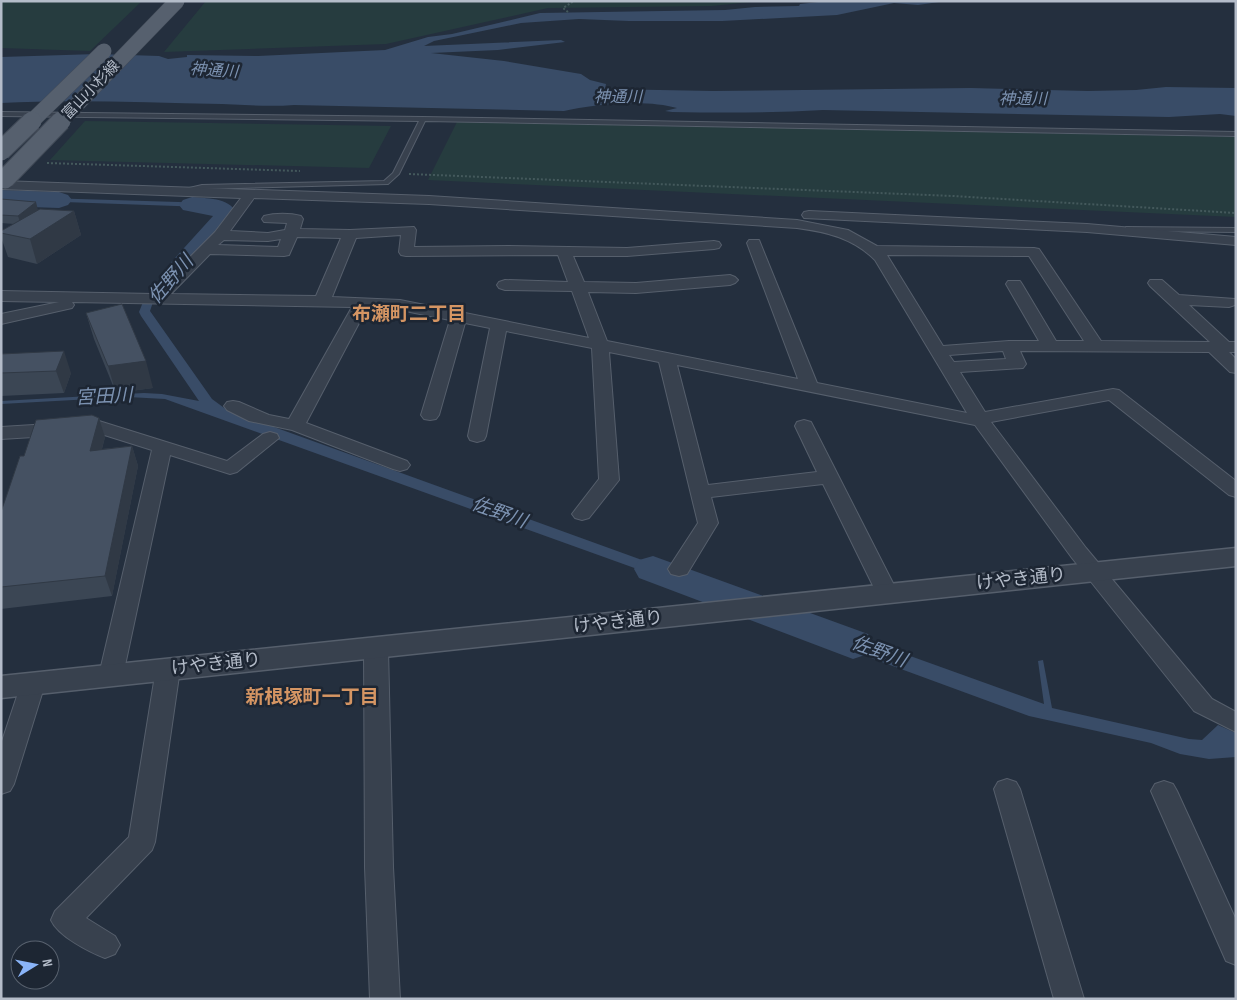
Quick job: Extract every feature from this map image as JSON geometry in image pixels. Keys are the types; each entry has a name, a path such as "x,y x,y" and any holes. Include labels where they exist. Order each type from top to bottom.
{"main road":[{"name":"富山小杉線","path":"3,182 177,1"},
{"name":"富山小杉線","path":"1,151 113,42"}],"street":[{"path":"3,182 429,200 797,224 842,232 866,243 881,257 981,422 1093,571 1203,705 1228,719"},
{"path":"157,299 220,235 251,193"},
{"path":"551,208 640,208 1088,228 1236,241"},
{"path":"207,249 284,252 296,219 269,219"},
{"path":"220,235 268,237 291,233 350,234 409,230 406,252 564,250 627,252 714,245"},
{"path":"322,301 350,234"},
{"path":"754,243 810,386"},
{"path":"564,250 600,344 609,480 582,514"},
{"path":"875,250 1034,252 1096,346"},
{"path":"505,285 636,288 730,280"},
{"path":"1156,283 1225,347 1236,368"},
{"path":"1014,284 1050,346"},
{"path":"1,296 322,301 400,305 810,386 981,422"},
{"path":"1,319 99,298"},
{"path":"1175,300 1229,302"},
{"path":"295,424 362,303"},
{"path":"430,415 459,316"},
{"path":"477,436 499,325"},
{"path":"938,351 1009,346 1225,347"},
{"path":"948,368 1017,364 1009,346"},
{"path":"666,358 708,523 679,569"},
{"path":"981,422 987,417 1113,394 1236,491"},
{"path":"233,406 255,418 279,424 295,424 400,465"},
{"path":"804,426 887,593"},
{"path":"1,433 98,427 230,468 270,438"},
{"path":"110,675 162,447"},
{"path":"700,492 830,477"},
{"name":"けやき通り","path":"1,687 1236,557"},
{"path":"376,648 379,867 385,999"},
{"path":"105,945 66,920 142,842 168,669"},
{"path":"1,784 33,684"},
{"path":"1007,789 1069,999"},
{"path":"1164,791 1236,952"}],"lane":[{"path":"1,114 423,119 1236,134"},
{"path":"187,190 202,187 386,183 396,174 423,119"},
{"path":"1088,228 1236,230"}],"path":[{"path":"568,12 563,8 574,1 578,1"},
{"path":"42,163 307,171"},
{"path":"396,174 943,196 1236,213"}],"green space":[{"path":"1,1 142,1 90,51 1,48"},
{"path":"206,1 760,1 712,6 548,8 386,44 164,52"},
{"path":"85,121 391,126 369,168 50,160"},
{"path":"457,122 1236,137 1236,217 428,180"}],"water":[{"name":"神通川","path":"827,1 946,1 918,5 894,3 837,15 722,21 579,19 521,23 434,41 424,46 561,40 565,42 498,50 431,53 504,61 581,74 590,80 606,84 605,89 713,91 971,88 1088,91 1166,87 1236,88 1236,116 1220,114 1169,117 823,110 748,113 672,112 665,111 677,108 665,105 636,103 590,106 564,111 56,101 1,103 1,57 97,54 159,56 168,59 187,57 187,55 258,56 385,50 428,37 452,34 540,13 725,10 799,6 800,4"},
{"path":"12,197 212,203 224,206 231,214 225,226 215,226 221,218 219,213 204,207 8,200"},
{"name":"宮田川","path":"143,302 153,302 150,311 212,399 227,410 711,585 690,588 165,399 128,397 1,404 1,401 144,393 162,394 199,401 141,316 139,312"},
{"path":"824,625 1044,704 1038,661 1043,660 1052,708 1189,739 1202,740 1218,725 1236,733 1236,757 1209,759 1180,754 1151,743 1029,716 792,629"}],"building":[{"path":"1,199 36,202 18,216 1,215"},
{"path":"40,209 74,211 30,239 1,233 1,231"},
{"path":"122,304 146,361 108,366 86,313"},
{"path":"64,351 56,371 1,373 1,354"},
{"path":"92,415 99,418 90,451 132,446 105,576 1,587 1,512 20,456 24,456 36,420"}],"waterway":[{"name":"佐野川","path":"1,198 59,200"},
{"name":"佐野川","path":"179,269 226,217 224,212 217,207 192,205"},
{"name":"佐野川","path":"653,569 853,644"}],"district":[{"name":"布瀬町二丁目","path":"409,314"},
{"name":"新根塚町一丁目","path":"312,697"}]}
